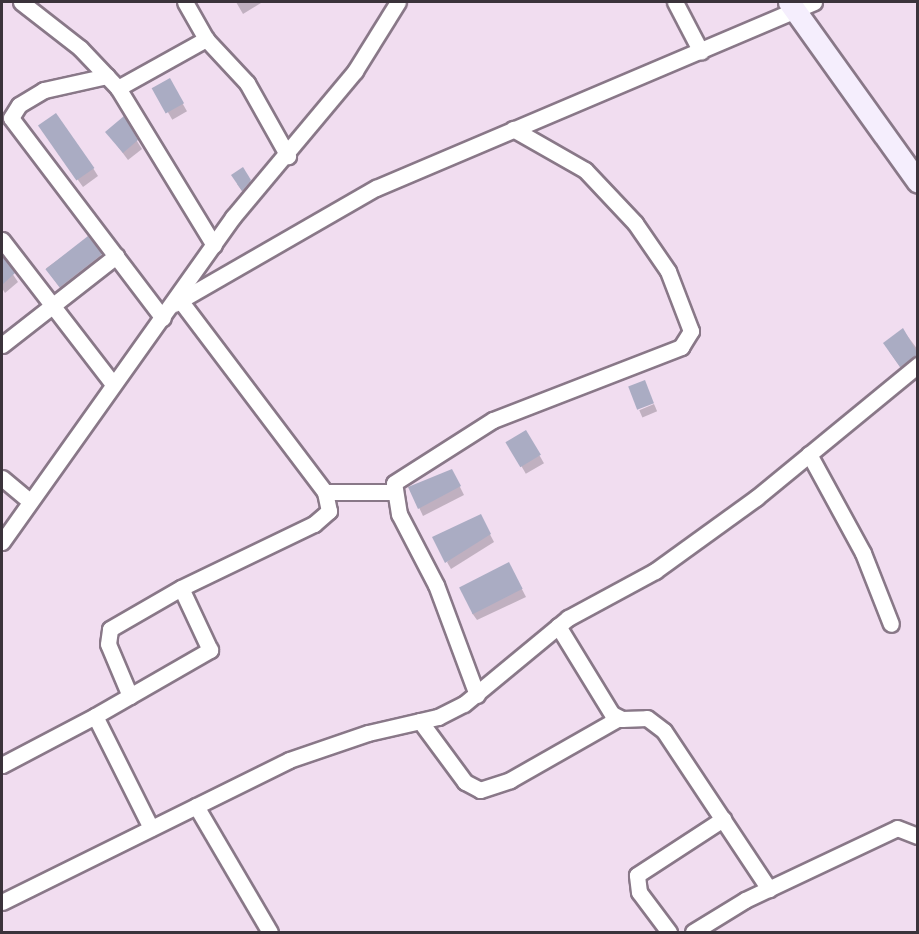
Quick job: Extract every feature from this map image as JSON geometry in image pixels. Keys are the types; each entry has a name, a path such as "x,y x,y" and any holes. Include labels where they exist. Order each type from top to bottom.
{"street":[{"path":"21,2 118,88 214,245"},
{"path":"185,2 206,39 247,83 288,156"},
{"path":"2,542 28,500 113,384 177,302 214,245 355,71 398,2"},
{"path":"675,2 701,52"},
{"path":"177,302 376,188 701,52 800,5 918,182"},
{"path":"118,88 206,39"},
{"path":"107,76 44,90 19,105 6,123 164,318"},
{"path":"391,492 403,474 494,420 662,355 690,337 691,324 668,271 635,223 585,170 513,129"},
{"path":"2,240 113,384"},
{"path":"2,345 116,256"},
{"path":"130,696 108,644 110,629 181,588 324,517 325,492 177,302"},
{"path":"2,902 313,750 420,720 477,695 558,626 655,571 809,454 918,365"},
{"path":"809,454 863,553 891,624"},
{"path":"2,478 28,500"},
{"path":"325,492 391,492"},
{"path":"391,492 436,585 477,695"},
{"path":"2,765 95,716 210,650 181,588"},
{"path":"558,626 619,718"},
{"path":"95,716 151,828"},
{"path":"420,720 465,782 480,790 510,780 619,718 647,718 664,731 769,889"},
{"path":"196,806 270,933"},
{"path":"669,933 639,892 637,875 723,819"},
{"path":"693,933 769,889 897,828 918,836"}],"building":[{"path":"170,78 184,103 166,114 152,88"},
{"path":"56,113 94,168 76,181 38,126"},
{"path":"124,116 138,140 123,153 105,132"},
{"path":"243,167 251,180 242,191 231,175"},
{"path":"88,236 102,254 60,287 45,269"},
{"path":"2,255 15,273 2,285"},
{"path":"903,328 918,354 900,367 883,343"},
{"path":"645,380 654,403 637,410 628,386"},
{"path":"526,430 541,455 520,467 505,442"},
{"path":"452,469 461,486 418,509 408,487"},
{"path":"481,514 491,534 445,563 432,537"},
{"path":"509,562 523,589 473,614 459,587"}]}
